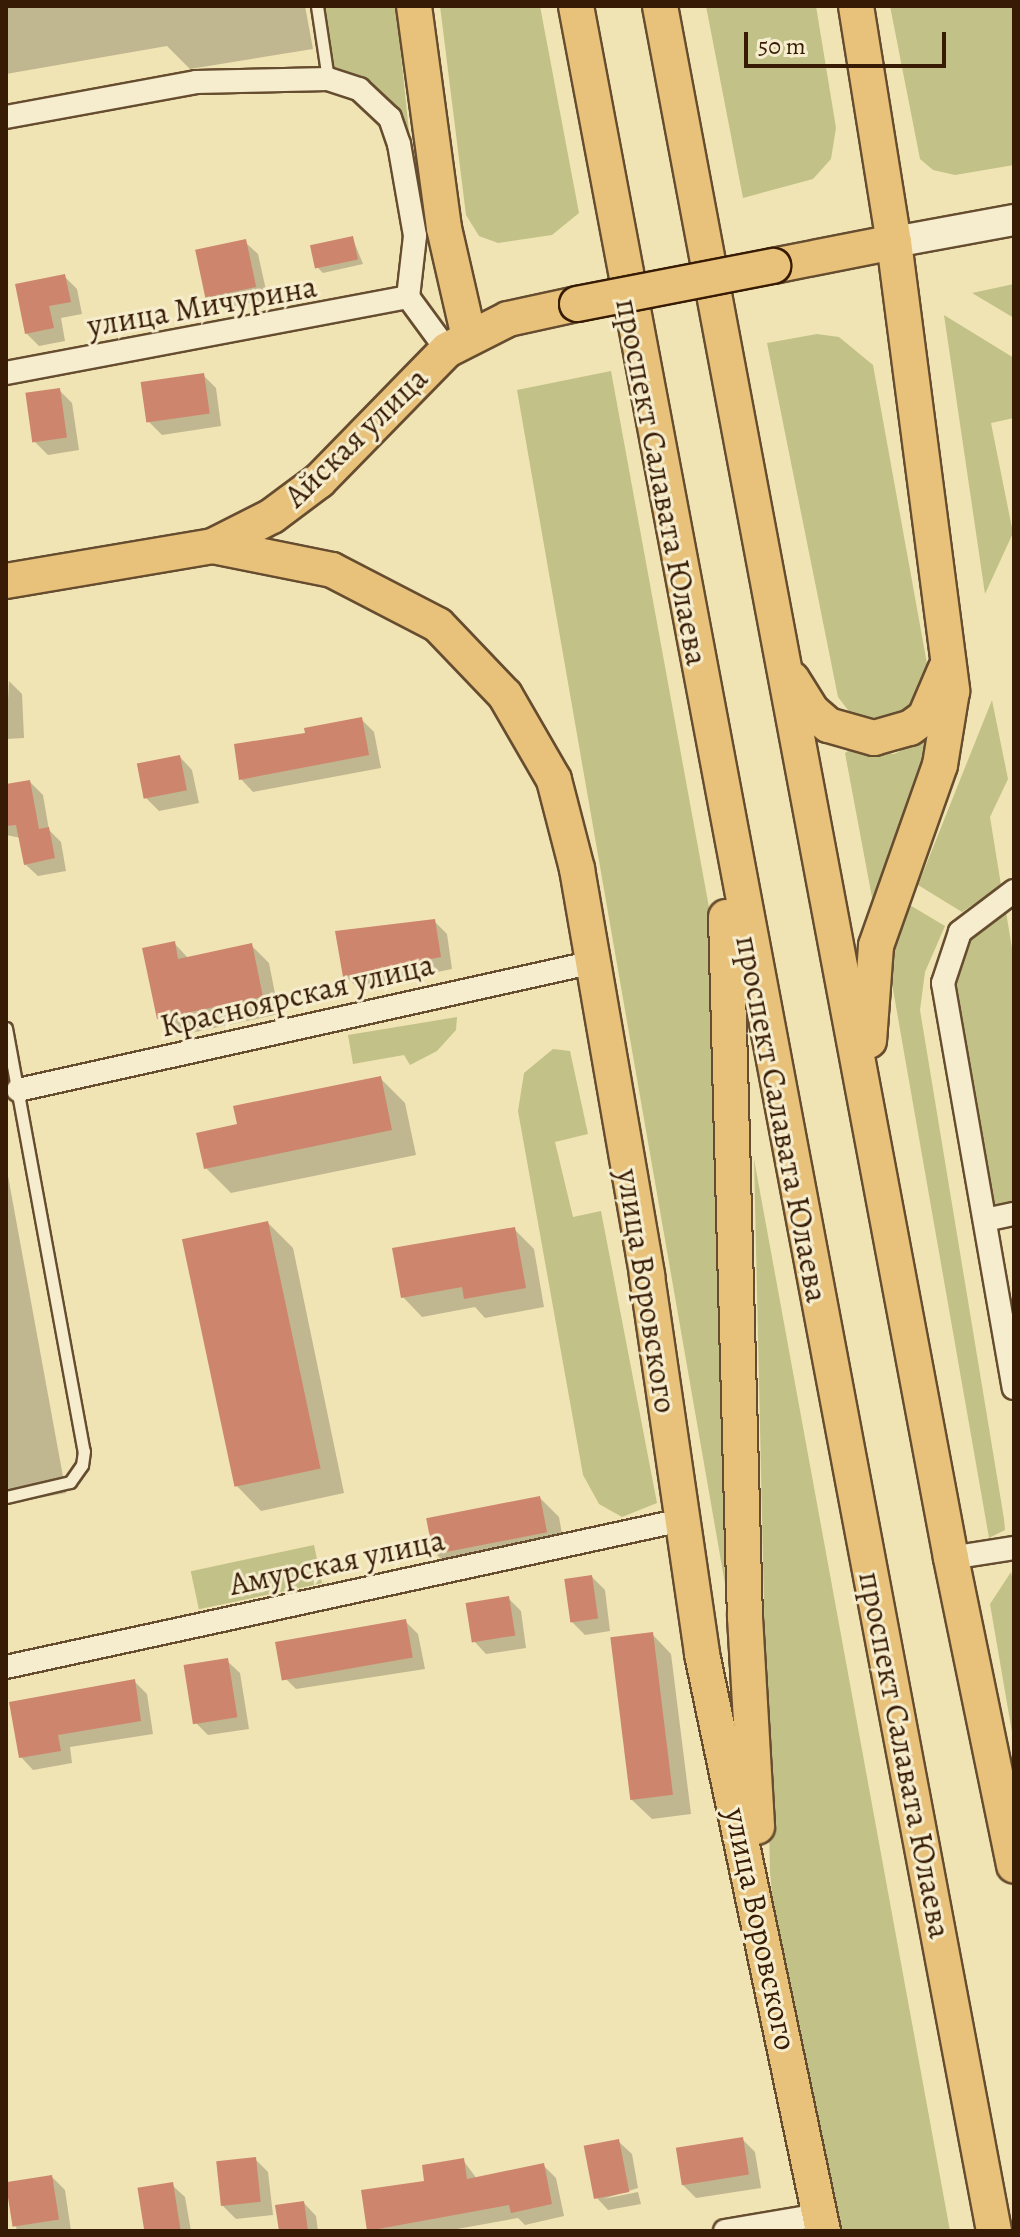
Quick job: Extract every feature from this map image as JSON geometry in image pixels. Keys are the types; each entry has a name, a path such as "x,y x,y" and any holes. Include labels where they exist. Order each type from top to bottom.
{"main road":[{"path":"414,6 458,344 508,319 1014,220"},
{"name":"проспект Салавата Юлаева","path":"576,6 715,765 994,2231"},
{"path":"660,6 951,1558 1014,1866"},
{"path":"856,6 894,242 952,691 946,742 876,946 868,1118"},
{"name":"Айская улица","path":"6,581 213,546 272,516 319,481 458,344"},
{"name":"улица Воровского","path":"213,546 332,570 438,625 475,659 505,695 554,780 569,824 590,963 647,1276 702,1654 760,1916 822,2223"},
{"path":"785,664 811,710 828,725 874,738 894,734 925,717 943,682 948,654"},
{"path":"715,765 729,984 745,1617 760,1916"}],"street":[{"path":"6,117 196,82 328,79 359,89 390,118 415,236 408,297 458,344"},
{"name":"улица Мичурина","path":"6,373 408,297"},
{"path":"1014,891 960,932 943,983 1014,1388"},
{"name":"Красноярская улица","path":"18,1090 590,963"},
{"path":"985,1220 1014,1214"},
{"name":"Амурская улица","path":"6,1667 682,1520"},
{"path":"951,1558 1014,1548"},
{"path":"725,2231 822,2223"}],"lane":[{"path":"317,6 328,79"},
{"path":"6,1028 84,1451 82,1465 70,1482 6,1497"}],"shaded area":[{"path":"323,6 396,6 412,161 334,70"},
{"path":"440,6 540,6 579,213 552,235 498,243 479,236 466,215"},
{"path":"706,6 816,6 836,128 831,159 813,179 743,198"},
{"path":"890,6 1014,6 1014,165 955,175 933,170 920,159"},
{"path":"1014,284 1014,318 972,293"},
{"path":"944,315 1014,358 1014,418 991,423 1013,533 985,594"},
{"path":"817,334 839,337 873,365 931,686 896,723 854,718 838,697 767,343"},
{"path":"611,371 719,962 725,1584 517,390"},
{"path":"992,700 1008,779 990,817 1001,885 962,912 918,885"},
{"path":"928,738 936,739 879,904 873,903 845,753 853,748 894,754"},
{"path":"903,901 945,926 925,972 920,1010 1004,1519 1005,1530 989,1538 891,978 893,941"},
{"path":"1006,912 1014,960 1014,1208 993,1211 951,982 973,931"},
{"path":"457,1017 456,1030 437,1051 410,1065 404,1055 353,1064 348,1035"},
{"path":"553,1049 570,1051 588,1134 555,1142 573,1217 601,1211 657,1503 622,1517 599,1504 583,1475 518,1111 524,1073"},
{"path":"754,1159 950,2231 834,2231 775,1927 770,1872"},
{"path":"314,1545 322,1583 199,1609 191,1571"},
{"path":"1011,1572 1014,1586 1014,1744 990,1604"}],"building":[{"path":"353,236 358,259 315,269 310,245"},
{"path":"246,239 256,287 205,298 195,250"},
{"path":"65,274 71,302 49,306 54,328 25,334 15,284"},
{"path":"204,373 210,414 146,423 141,382"},
{"path":"60,388 67,438 32,442 25,393"},
{"path":"362,717 369,755 239,780 234,744 305,733 304,728"},
{"path":"180,755 187,790 144,799 137,763"},
{"path":"30,780 39,829 49,827 55,858 24,865 16,825 6,826 6,784"},
{"path":"435,919 441,957 343,977 335,931"},
{"path":"175,941 178,959 252,943 263,997 157,1019 142,948"},
{"path":"381,1076 392,1130 204,1169 196,1133 237,1124 233,1106"},
{"path":"268,1221 321,1468 235,1487 182,1239"},
{"path":"515,1227 526,1288 464,1299 462,1287 401,1298 392,1248"},
{"path":"540,1496 547,1532 433,1554 426,1518"},
{"path":"592,1575 598,1619 570,1622 564,1579"},
{"path":"509,1596 515,1636 472,1642 466,1603"},
{"path":"406,1619 413,1657 282,1681 275,1642"},
{"path":"653,1632 673,1795 630,1800 610,1637"},
{"path":"228,1658 237,1717 193,1724 184,1665"},
{"path":"135,1679 141,1721 58,1735 61,1751 19,1758 9,1702"},
{"path":"743,2137 749,2175 682,2185 676,2148"},
{"path":"619,2139 629,2192 594,2199 584,2146"},
{"path":"256,2157 261,2202 221,2206 216,2161"},
{"path":"464,2158 467,2179 544,2163 552,2204 511,2213 509,2205 367,2231 361,2190 424,2181 422,2165"},
{"path":"52,2175 59,2219 13,2227 6,2182"},
{"path":"173,2182 181,2231 144,2231 137,2188"},
{"path":"304,2201 308,2231 279,2231 275,2205"}]}
